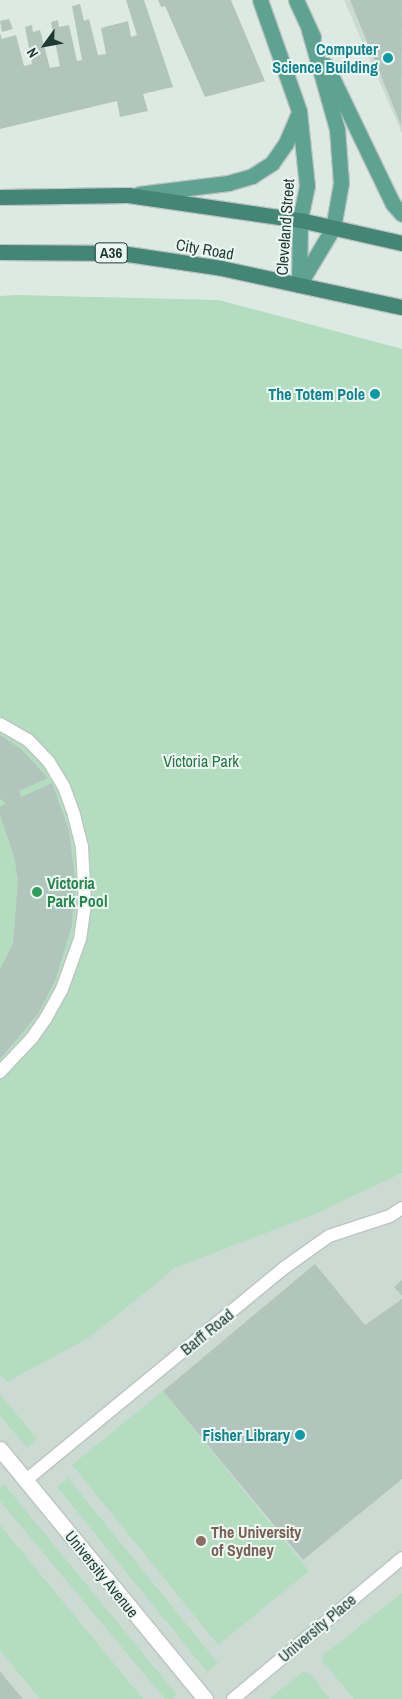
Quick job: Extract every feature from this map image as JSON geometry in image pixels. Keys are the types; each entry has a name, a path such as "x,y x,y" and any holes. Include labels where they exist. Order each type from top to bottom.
{"highway":[{"path":"0,196 128,195 300,220 402,243"},
{"name":"City Road","path":"0,252 121,253 221,268 402,307"}],"main road":[{"name":"Cleveland Street","path":"260,0 299,111 307,186 300,220 299,285"},
{"name":"Cleveland Street","path":"296,0 393,204 402,214"},
{"name":"Cleveland Street","path":"299,285 333,228 341,183 337,129 309,30"},
{"path":"128,195 228,183 252,176 272,163 286,144 299,111"}],"street":[{"name":"University Avenue","path":"0,1449 205,1699"}],"lane":[{"path":"0,724 28,740 49,762 64,786 82,847 85,904 80,939 62,989 32,1038 0,1072"},
{"name":"Barff Road","path":"26,1480 306,1252 329,1236 390,1216 402,1208"},
{"name":"University Place","path":"233,1699 402,1558"}],"shaded area":[{"name":"Computer Science Building","path":"344,0 402,0 402,133"},
{"name":"The University of Sydney","path":"402,1173 402,1699 0,1699 0,1375 7,1382 175,1268"}],"green space":[{"name":"Victoria Park","path":"0,296 219,300 402,349 402,1173 317,1213 175,1268 90,1337 7,1382 0,1375"},
{"path":"163,1391 309,1571 218,1645 72,1465"},
{"path":"0,1394 37,1439 27,1448 0,1415"},
{"path":"68,1478 218,1663 207,1672 57,1487"},
{"path":"4,1484 177,1695 172,1699 165,1699 0,1501 0,1487"},
{"path":"0,1525 143,1699 40,1699 0,1650"},
{"path":"402,1593 402,1699 354,1699 325,1664 323,1665 323,1655"},
{"path":"303,1672 310,1673 330,1699 269,1699"}],"building":[{"path":"126,0 144,0 173,87 143,94 148,111 120,117 117,101 0,129 0,33 2,39 16,35 24,66 32,64 25,27 32,25 33,32 40,30 50,68 60,66 51,22 58,20 59,27 69,25 77,61 82,60 72,6 80,4 84,21 89,19 98,55 106,54 101,28 128,21 131,37 137,35"},
{"path":"158,0 231,0 265,81 205,97 165,6 161,7"},
{"name":"Computer Science Building","path":"350,0 402,0 401,125"},
{"path":"9,19 13,29 2,32 0,21"},
{"name":"Victoria Park Pool","path":"0,735 21,749 48,778 19,791 21,797 52,783 69,830 75,880 72,925 55,981 38,1014 0,1059 0,969 13,944 18,881 14,856 0,815 0,807 5,804 2,799 0,800"},
{"name":"Fisher Library","path":"315,1264 365,1325 402,1299 402,1479 303,1560 163,1391"},
{"path":"402,1280 402,1296 394,1287"},
{"path":"0,1671 6,1679 23,1699 0,1699"}],"place":[{"name":"Computer Science Building","path":"388,58"},
{"name":"The Totem Pole","path":"375,394"},
{"name":"Victoria Park Pool","path":"37,892"},
{"name":"Fisher Library","path":"300,1435"},
{"name":"The University of Sydney","path":"201,1541"}]}
